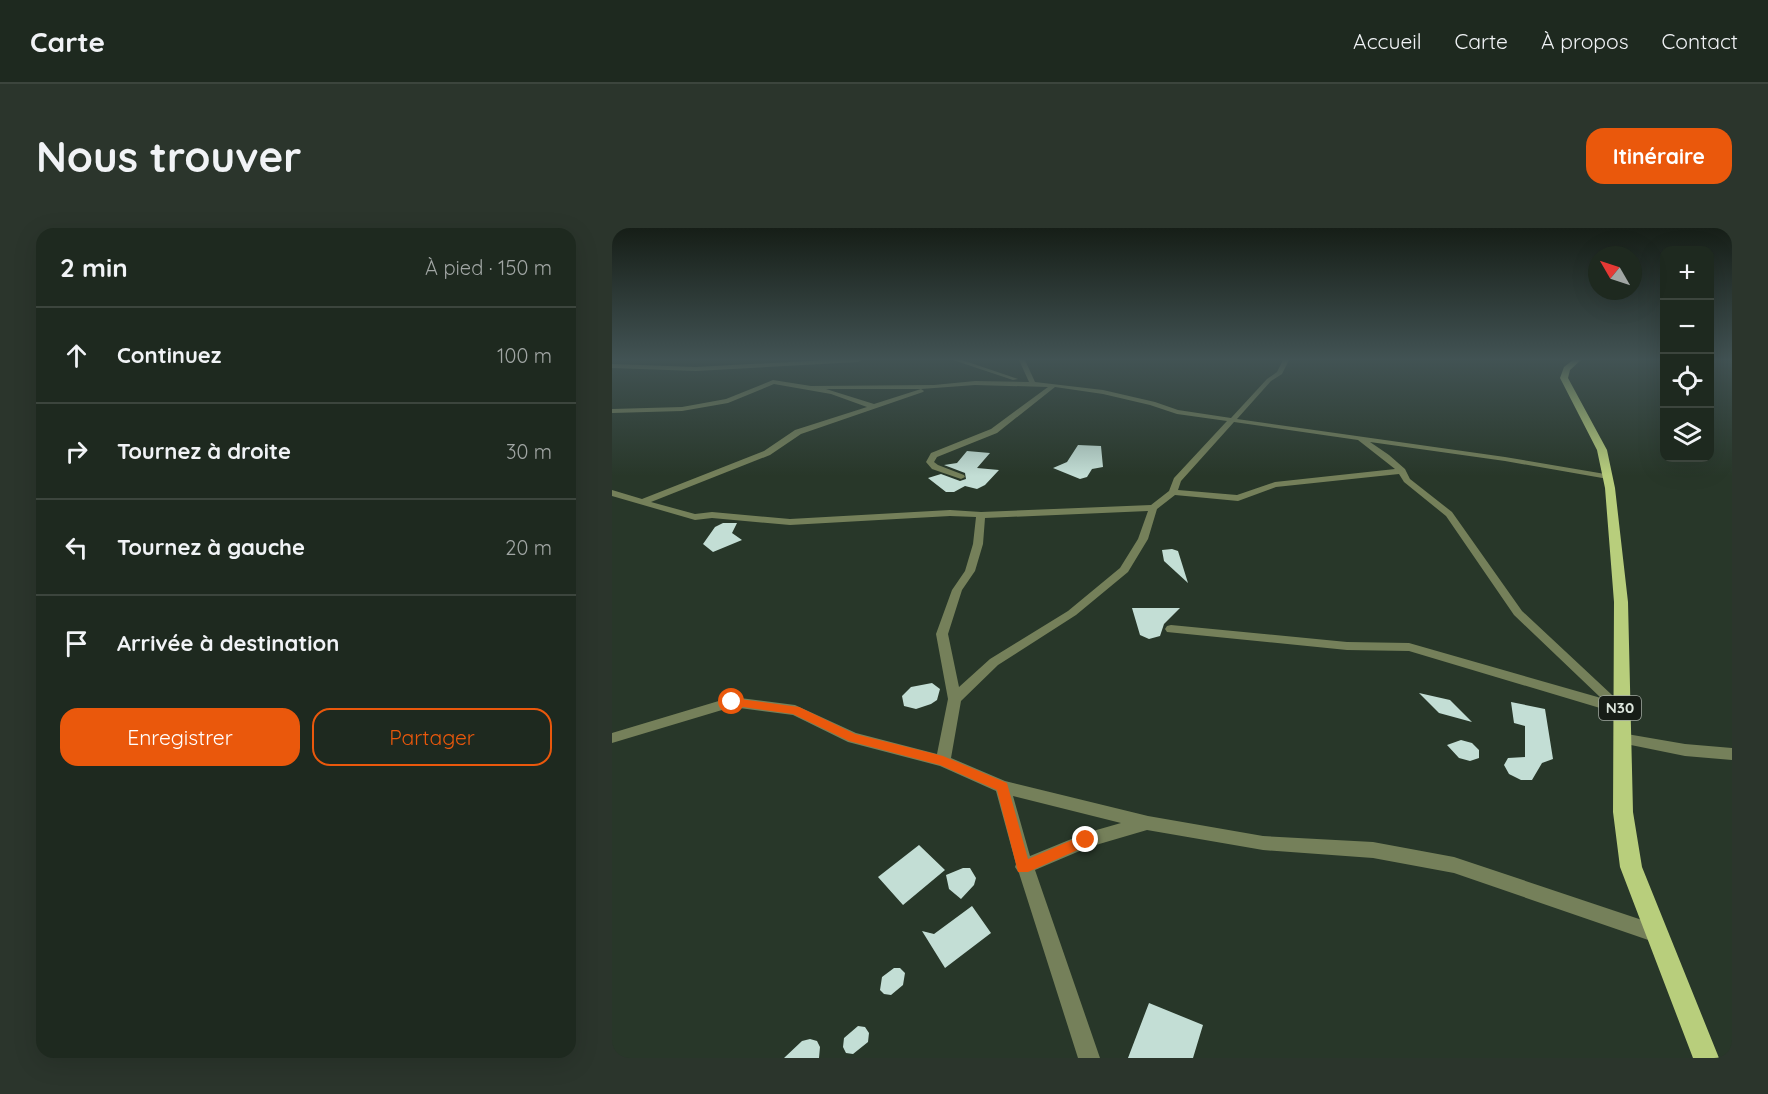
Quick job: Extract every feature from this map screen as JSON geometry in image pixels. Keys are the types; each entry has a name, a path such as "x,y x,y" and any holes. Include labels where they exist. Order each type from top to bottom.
{"main road":[{"name":"N30","path":"1575,399 1602,450 1608,477 1621,602 1620,709 1623,812 1631,867 1706,1058"}],"street":[{"path":"612,411 682,409 733,399"},
{"path":"846,399 875,408"},
{"path":"645,501 767,453 798,432 875,408 896,399"},
{"path":"961,477 935,467 930,462 934,455 994,431 1036,399"},
{"path":"1143,399 1177,411 1517,460 1608,477"},
{"path":"955,699 994,662 1072,613 1124,570 1143,539 1153,508 1173,492 1177,480 1252,399"},
{"path":"1354,437 1367,442 1402,471 1407,480 1449,514 1518,613 1620,709"},
{"path":"1173,492 1238,498 1275,485 1402,471"},
{"path":"612,492 695,517 712,515 790,522 950,513 981,515 1153,508"},
{"path":"943,761 955,699 942,634 957,590 970,571 978,544 981,515"},
{"path":"1171,629 1347,646 1409,647 1620,709"},
{"path":"612,738 732,702 795,710 853,738 943,761 1003,787 1148,823 1263,843 1373,850 1454,865 1657,934"},
{"path":"1621,738 1685,750 1732,754"},
{"path":"1003,787 1023,867 1040,910 1089,1058"},
{"path":"1023,867 1086,840 1148,823"}],"building":[{"path":"1078,445 1101,446 1103,467 1092,469 1087,477 1080,479 1053,468 1067,462"},
{"path":"967,451 990,453 977,468 999,470 985,485 977,489 965,486 954,492 946,492 928,478 941,474 960,481 966,479 965,473 944,465 957,463"},
{"path":"723,523 737,523 732,533 742,540 713,552 703,544 715,527"},
{"path":"1162,550 1178,551 1188,583 1164,561"},
{"path":"1132,608 1180,608 1164,624 1160,636 1149,639 1140,635"},
{"path":"932,683 940,689 937,700 916,709 904,706 902,696 911,687"},
{"path":"1419,693 1450,700 1472,722 1439,713"},
{"path":"1511,702 1545,709 1553,759 1542,763 1532,780 1521,780 1509,774 1504,765 1508,758 1525,757 1525,726 1514,723"},
{"path":"1461,740 1472,743 1479,750 1479,758 1470,761 1459,758 1447,745"},
{"path":"919,845 945,870 903,905 878,877"},
{"path":"963,868 970,868 976,878 974,885 961,899 949,889 946,875"},
{"path":"972,906 991,933 945,968 922,931 934,934"},
{"path":"894,968 900,968 905,973 903,985 891,995 884,994 880,990 882,977"},
{"path":"1149,1003 1203,1025 1193,1058 1128,1058"},
{"path":"858,1026 865,1027 869,1033 868,1042 853,1054 846,1053 843,1047 844,1038"},
{"path":"810,1039 817,1041 820,1047 819,1058 784,1058 802,1041"}],"route":[{"path":"732,702 795,710 853,738 943,761 1003,787 1023,867 1086,840"}]}
